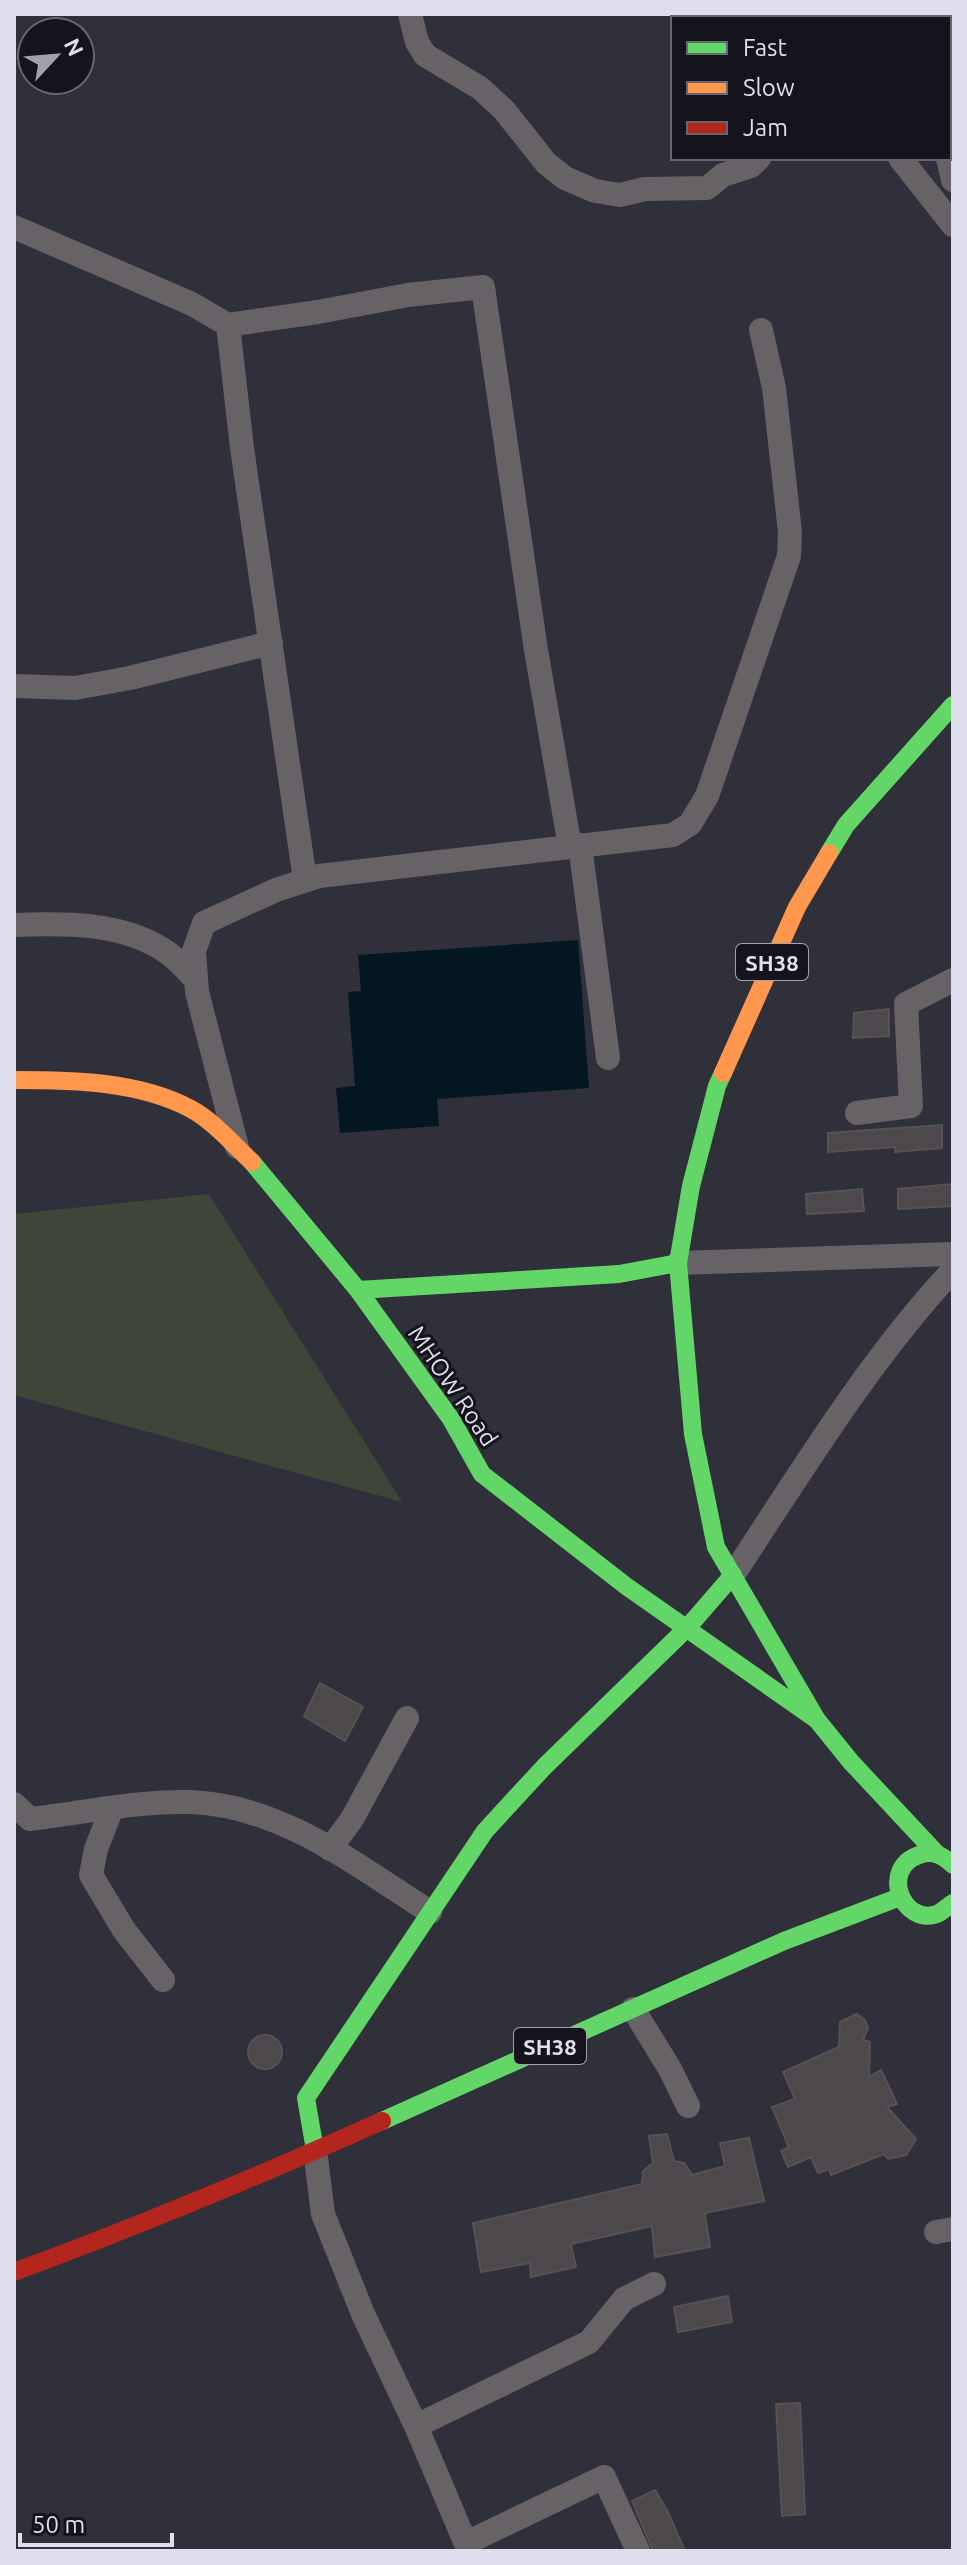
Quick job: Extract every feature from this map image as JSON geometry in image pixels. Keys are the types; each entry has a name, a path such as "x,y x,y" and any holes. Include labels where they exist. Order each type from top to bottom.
{"main road":[{"name":"SH38","path":"953,705 846,825 797,907 717,1086 691,1186 678,1263 693,1434 716,1547 817,1720 937,1854 953,1865"},
{"name":"MHOW Road","path":"14,1080 60,1080 121,1087 161,1096 194,1110 258,1167 358,1290 451,1419 482,1474 626,1586 817,1720"},
{"path":"358,1290 619,1274 678,1263"},
{"path":"315,2150 306,2098 485,1831 544,1767 688,1627 733,1575"},
{"name":"SH38","path":"877,1788 885,1827"},
{"path":"953,1841 937,1854 928,1852 911,1857 899,1871 897,1880 900,1897 915,1912 925,1915 946,1910 953,1903"},
{"path":"891,1850 899,1871"},
{"name":"SH38","path":"16,2269 85,2246 315,2150 784,1941 900,1897"}],"street":[{"path":"411,20 425,55 480,88 504,110 523,138 546,163 565,178 595,191 620,195 645,189 707,188 723,175 751,166 757,160"},
{"path":"902,160 953,225"},
{"path":"948,160 953,180"},
{"path":"14,227 192,304 228,325 408,295 483,287 534,635 575,846 608,1058"},
{"path":"228,325 242,448 305,880"},
{"path":"237,1147 197,992 194,951 204,923 305,880 346,872 673,835 690,824 707,796 726,745 789,556 790,532 774,388 761,330"},
{"path":"14,686 75,688 130,678 271,643"},
{"path":"14,925 49,924 118,931 170,954 196,980"},
{"path":"857,1113 911,1106 906,1004 953,980"},
{"path":"678,1263 953,1254"},
{"path":"733,1575 851,1400 919,1306 953,1270"},
{"path":"330,1849 352,1819 407,1718"},
{"path":"14,1804 30,1819 189,1802 231,1807 272,1819 330,1849 430,1912"},
{"path":"112,1808 96,1849 91,1875 124,1930 163,1980"},
{"path":"633,2009 670,2069 688,2106"},
{"path":"315,2150 323,2214 363,2314 468,2547 604,2477 638,2551"},
{"path":"416,2426 589,2342 624,2299 654,2284"}],"green space":[{"path":"209,1194 402,1502 14,1395 14,1214"}],"water":[{"path":"578,940 589,1088 437,1099 439,1126 340,1133 336,1088 355,1086 348,992 361,991 358,955"}],"building":[{"path":"889,1009 889,1036 853,1038 854,1013"},
{"path":"942,1125 942,1148 895,1152 895,1147 828,1152 828,1133"},
{"path":"953,1184 953,1206 898,1209 898,1189"},
{"path":"862,1189 864,1211 807,1214 806,1194"},
{"path":"320,1683 363,1707 345,1741 304,1716"},
{"path":"857,2014 865,2020 868,2028 863,2040 870,2042 869,2077 881,2070 897,2104 887,2107 916,2139 906,2155 888,2159 884,2154 831,2175 829,2169 818,2173 811,2157 788,2167 781,2151 789,2147 772,2107 795,2099 783,2072 839,2047 840,2022"},
{"path":"265,2035 277,2040 282,2052 277,2064 265,2069 253,2064 248,2052 253,2040"},
{"path":"667,2134 674,2161 684,2163 692,2175 725,2166 720,2143 749,2138 764,2201 705,2213 710,2247 655,2257 652,2226 571,2244 576,2267 531,2277 530,2263 481,2272 473,2223 642,2184 643,2171 653,2163 649,2136"},
{"path":"728,2296 732,2322 678,2332 674,2307"},
{"path":"800,2403 805,2514 782,2516 776,2404"},
{"path":"655,2490 685,2551 653,2551 632,2501"}],"traffic: fast":[{"path":"829,853 846,825 953,705"},
{"path":"723,1073 691,1186 678,1263 693,1434 716,1547 817,1720 851,1762 937,1854"},
{"path":"252,1162 358,1290 451,1419 482,1474 626,1586 817,1720"},
{"path":"358,1290 619,1274 678,1263"},
{"path":"315,2150 306,2098 485,1831 544,1767 688,1627 733,1575"},
{"path":"953,1865 938,1854 919,1855 907,1862 900,1872 898,1883 900,1894 914,1912 937,1914 953,1903"},
{"path":"382,2121 784,1941 900,1897"}],"traffic: slow":[{"path":"723,1073 797,907 829,853"},
{"path":"14,1080 105,1084 171,1100 207,1120 252,1162"}],"traffic: jam":[{"path":"14,2272 200,2200 382,2121"}]}
